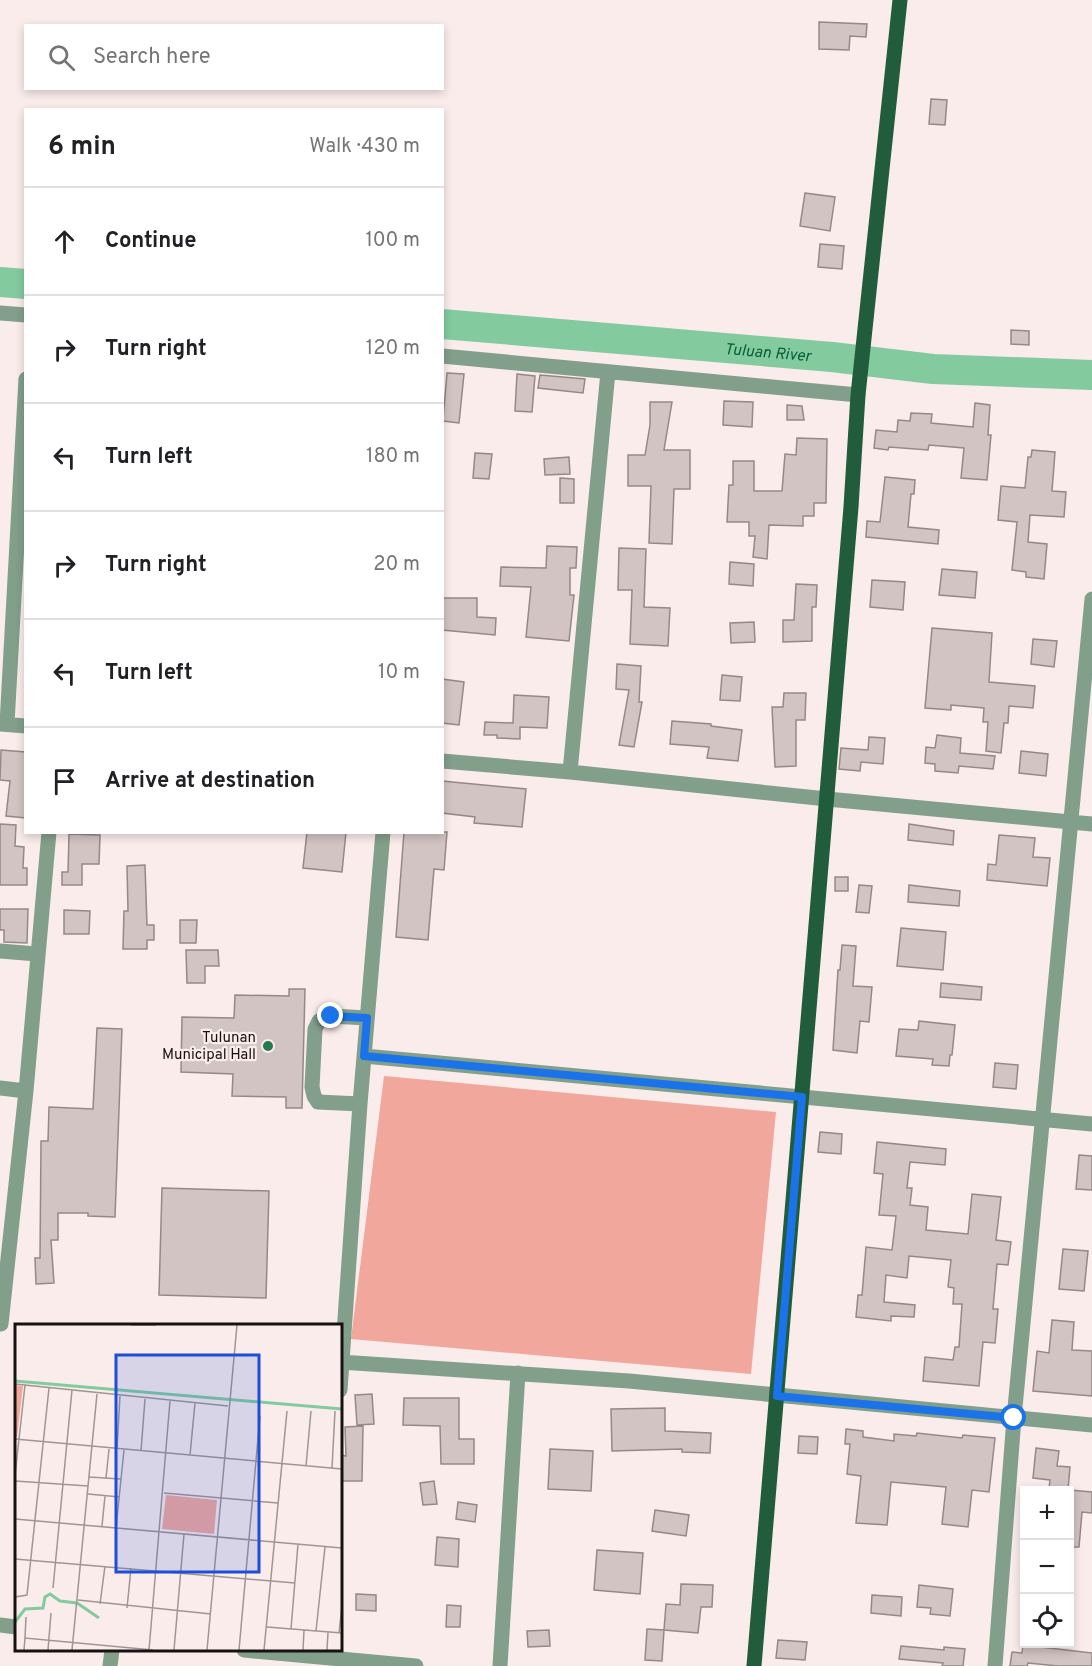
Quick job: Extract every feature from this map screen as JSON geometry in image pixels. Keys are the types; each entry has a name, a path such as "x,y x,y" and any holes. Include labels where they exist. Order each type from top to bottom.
{"main road":[{"path":"754,1666 859,389 900,0"}],"street":[{"path":"0,313 24,315"},
{"path":"444,356 609,372 859,389"},
{"path":"570,772 609,372"},
{"path":"24,410 4,724 24,726"},
{"path":"995,1666 1014,1418 1092,599"},
{"path":"444,761 1092,824"},
{"path":"6,1325 49,834"},
{"path":"383,834 360,1104 342,1362 629,1381 1092,1425"},
{"path":"0,951 37,954"},
{"path":"360,1104 318,1102 314,1096 312,1088 315,1029 319,1021 331,1016 367,1018"},
{"path":"364,1056 1092,1124"},
{"path":"0,1088 26,1091"},
{"path":"500,1666 518,1373"},
{"path":"0,1625 15,1627"},
{"path":"110,1666 112,1651"},
{"path":"254,1651 416,1666"}],"shaded area":[{"path":"384,1076 776,1112 751,1374 351,1339"}],"building":[{"path":"819,22 867,24 866,37 850,36 849,50 819,49"},
{"path":"931,99 947,100 945,125 929,124"},
{"path":"805,193 835,197 830,231 800,226"},
{"path":"820,244 844,246 842,269 818,267"},
{"path":"1011,330 1029,331 1029,345 1011,344"},
{"path":"447,373 464,374 459,423 444,421"},
{"path":"517,374 535,376 532,412 515,411"},
{"path":"540,375 585,379 583,393 538,388"},
{"path":"724,401 753,402 752,427 723,425"},
{"path":"650,402 672,402 664,450 690,450 690,489 674,489 672,544 649,543 651,486 628,486 628,455 645,455 650,425"},
{"path":"975,403 990,405 988,435 991,435 987,480 961,478 964,448 929,445 928,450 874,448 876,430 897,432 898,420 910,421 911,413 932,414 931,423 973,427"},
{"path":"787,405 802,406 804,420 787,420"},
{"path":"797,438 827,439 826,503 814,503 814,516 803,516 803,526 769,525 767,559 753,557 755,536 749,536 749,522 727,522 729,485 733,485 733,461 754,461 754,491 782,491 785,454 796,455"},
{"path":"1032,450 1055,452 1052,491 1066,492 1064,517 1030,515 1028,542 1047,544 1044,579 1026,577 1026,572 1012,570 1017,522 998,520 1001,486 1025,488 1028,457 1031,457"},
{"path":"475,453 492,454 489,479 473,478"},
{"path":"569,457 570,474 545,475 544,459"},
{"path":"885,477 915,480 914,494 911,494 908,527 939,530 938,544 866,537 867,521 880,522"},
{"path":"560,478 574,479 574,503 560,503"},
{"path":"547,546 577,547 576,568 570,568 570,595 574,595 569,641 526,637 531,587 500,586 501,567 546,568"},
{"path":"619,548 646,549 644,607 670,608 668,646 630,644 632,590 618,590"},
{"path":"730,562 754,564 753,586 729,584"},
{"path":"942,569 977,572 975,598 939,595"},
{"path":"872,580 905,582 903,610 870,607"},
{"path":"796,584 817,585 816,607 812,607 812,641 783,642 783,620 794,620"},
{"path":"444,598 477,598 477,617 496,618 495,635 444,630"},
{"path":"754,622 755,642 731,643 730,623"},
{"path":"932,628 992,633 989,682 1035,686 1033,708 1009,706 1008,723 1004,723 1001,753 986,751 988,722 983,722 984,708 951,705 951,710 925,708"},
{"path":"1033,639 1057,641 1054,667 1031,664"},
{"path":"617,664 641,666 639,702 642,702 634,747 619,745 629,690 616,689"},
{"path":"722,675 742,677 740,701 720,700"},
{"path":"444,679 464,682 459,725 444,723"},
{"path":"784,693 806,693 805,720 796,720 796,766 775,767 772,707 783,707"},
{"path":"514,695 549,697 547,728 520,727 520,739 484,735 485,722 513,723"},
{"path":"672,721 711,724 711,726 742,730 738,761 707,758 709,747 670,744"},
{"path":"937,735 961,738 960,753 995,756 993,769 959,766 958,773 935,771 935,764 925,763 926,747 935,748"},
{"path":"869,737 885,738 883,764 861,762 860,771 839,769 841,748 868,750"},
{"path":"1,750 24,752 24,818 6,816 10,781 0,780"},
{"path":"1021,751 1048,754 1046,776 1019,773"},
{"path":"444,781 526,789 522,827 474,823 475,817 444,813"},
{"path":"0,824 16,825 15,846 24,847 23,868 27,868 27,885 0,885"},
{"path":"909,824 954,831 953,845 908,840"},
{"path":"447,832 444,870 434,869 428,940 396,937 404,834 444,834"},
{"path":"69,834 100,835 99,864 82,864 82,885 62,885 62,872 68,872"},
{"path":"307,834 346,834 342,872 303,868"},
{"path":"999,835 1035,838 1033,857 1050,858 1047,886 987,880 988,864 996,865"},
{"path":"145,865 147,925 154,925 154,940 147,940 147,949 123,949 124,911 128,911 127,866"},
{"path":"835,877 848,877 848,891 835,891"},
{"path":"859,885 872,886 869,913 856,912"},
{"path":"909,885 960,891 959,906 908,902"},
{"path":"0,909 28,909 27,943 4,942 4,930 0,930"},
{"path":"64,910 90,911 89,934 64,934"},
{"path":"180,920 197,920 196,943 180,943"},
{"path":"901,928 946,932 943,970 897,966"},
{"path":"842,945 856,946 853,986 872,987 869,1022 860,1021 857,1053 833,1050 838,970 840,970"},
{"path":"186,950 218,950 219,966 205,966 205,983 187,983"},
{"path":"941,983 982,987 981,1000 940,997"},
{"name":"Tulunan Municipal Hall","path":"289,989 305,989 302,1108 286,1108 286,1097 232,1096 233,1074 181,1072 182,1017 234,1018 235,995 289,996"},
{"path":"919,1021 955,1025 949,1066 932,1065 933,1059 896,1056 899,1029 918,1030"},
{"path":"97,1028 122,1029 115,1217 88,1216 88,1213 58,1213 58,1240 51,1240 54,1283 36,1284 35,1258 40,1258 41,1141 48,1141 49,1107 93,1109"},
{"path":"995,1063 1018,1065 1016,1089 993,1087"},
{"path":"820,1132 842,1134 841,1154 818,1152"},
{"path":"877,1142 946,1149 945,1165 910,1162 907,1188 912,1188 910,1205 928,1207 926,1230 968,1234 972,1194 1001,1197 996,1240 1011,1242 1008,1265 997,1264 993,1309 998,1309 995,1343 983,1342 979,1386 923,1381 925,1357 953,1360 955,1347 959,1347 962,1304 953,1304 954,1288 948,1287 951,1260 909,1256 907,1278 886,1275 884,1302 915,1305 914,1317 891,1316 891,1321 856,1317 858,1295 862,1295 866,1247 892,1250 896,1216 879,1215 883,1174 874,1173"},
{"path":"1079,1155 1092,1156 1092,1190 1076,1189"},
{"path":"162,1188 269,1191 266,1298 159,1295"},
{"path":"1063,1249 1088,1251 1084,1291 1059,1289"},
{"path":"1052,1320 1074,1322 1072,1350 1092,1351 1092,1396 1033,1391 1037,1351 1049,1353"},
{"path":"372,1394 374,1424 357,1425 355,1395"},
{"path":"404,1398 459,1398 459,1439 474,1439 474,1464 441,1464 440,1426 403,1425"},
{"path":"665,1408 665,1431 711,1433 710,1453 682,1452 682,1449 612,1451 611,1409"},
{"path":"363,1426 362,1481 342,1481 342,1455 346,1456 345,1427"},
{"path":"846,1429 863,1431 863,1437 894,1441 894,1434 916,1436 917,1433 962,1438 963,1435 995,1438 989,1492 972,1490 968,1527 942,1524 946,1487 891,1482 887,1525 856,1523 861,1476 847,1474 850,1444 845,1444"},
{"path":"799,1436 818,1437 817,1454 798,1453"},
{"path":"1036,1448 1059,1451 1057,1466 1070,1467 1068,1486 1049,1486 1050,1480 1033,1478"},
{"path":"550,1449 593,1451 591,1491 548,1489"},
{"path":"434,1481 437,1504 423,1505 420,1483"},
{"path":"1074,1490 1092,1492 1092,1513 1082,1512 1079,1547 1074,1547"},
{"path":"458,1502 477,1505 475,1522 456,1519"},
{"path":"655,1510 689,1515 686,1536 652,1531"},
{"path":"437,1537 459,1539 458,1567 435,1565"},
{"path":"597,1550 643,1553 640,1594 594,1590"},
{"path":"681,1584 713,1585 712,1607 701,1607 698,1633 664,1630 666,1604 680,1605"},
{"path":"919,1585 953,1589 950,1616 930,1614 931,1608 917,1607"},
{"path":"356,1594 376,1595 376,1611 356,1610"},
{"path":"872,1595 902,1597 901,1616 871,1613"},
{"path":"447,1605 461,1606 460,1627 446,1627"},
{"path":"647,1629 664,1630 662,1661 645,1660"},
{"path":"549,1630 550,1646 528,1647 527,1631"},
{"path":"778,1640 807,1642 805,1660 776,1658"},
{"path":"901,1646 944,1650 944,1647 965,1649 963,1666 942,1666 943,1663 899,1659"},
{"path":"1023,1648 1049,1648 1092,1653 1092,1666 1028,1663 1027,1666 1010,1666 1012,1652 1022,1653"}],"waterway":[{"name":"Tuluan River","path":"0,282 24,284"},
{"name":"Tuluan River","path":"444,324 832,357 933,369 1092,375"}],"place":[{"name":"Tulunan Municipal Hall","path":"268,1046"}],"route":[{"path":"331,1016 367,1018 364,1056 802,1097 777,1396 1014,1418"}]}
